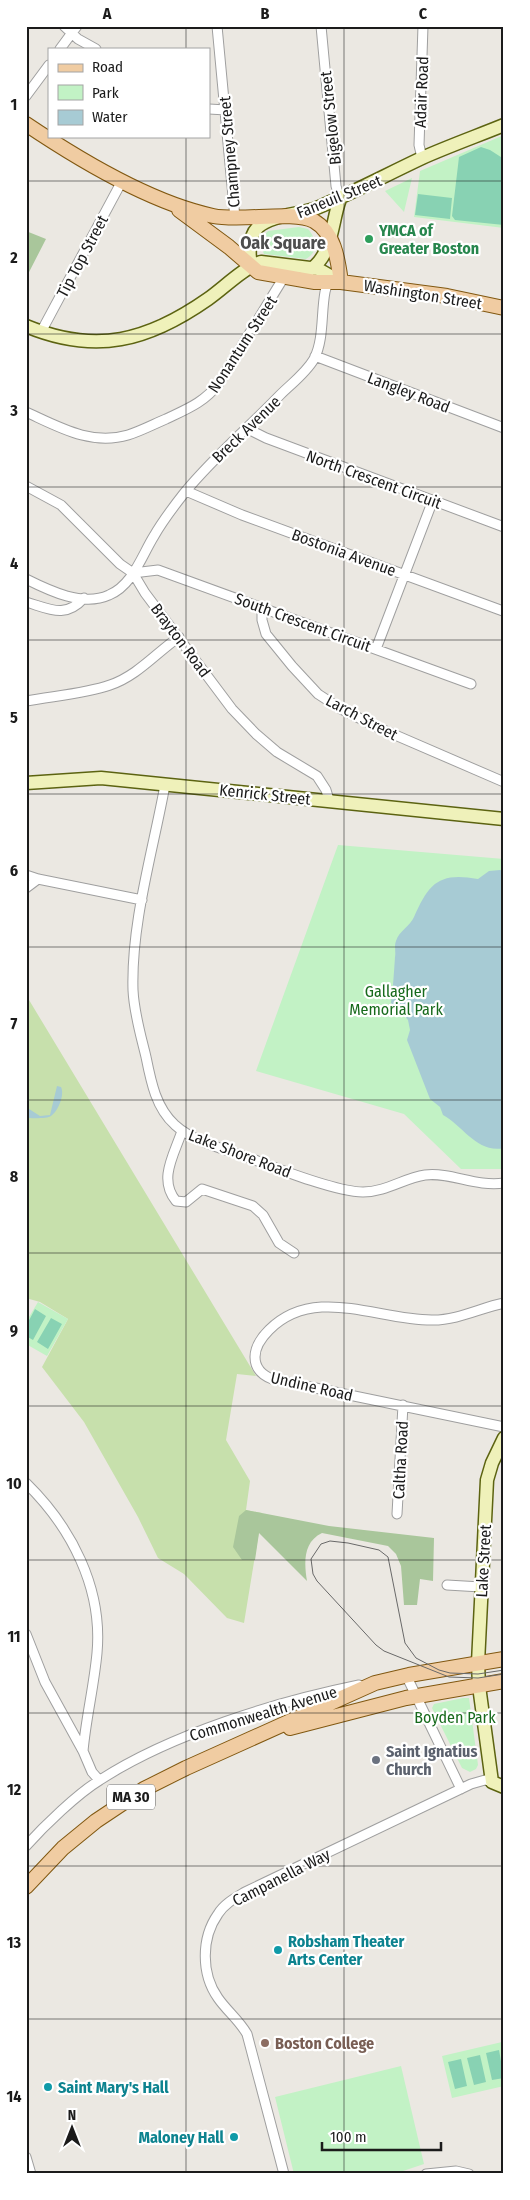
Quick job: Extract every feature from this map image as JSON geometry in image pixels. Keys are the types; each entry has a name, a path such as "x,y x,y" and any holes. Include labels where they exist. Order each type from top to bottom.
{"main road":[{"path":"26,124 48,138"},
{"path":"48,138 122,181 166,201"},
{"name":"Faneuil Street","path":"166,201 207,215 235,218 284,217"},
{"name":"Washington Street","path":"166,201 223,242 258,272 284,277 333,280 447,296 504,308"},
{"path":"284,217 296,216 310,219 322,227 337,255 333,280"},
{"path":"223,242 220,235 222,227 228,220 235,218"},
{"name":"Commonwealth Avenue","path":"26,1887 79,1834 128,1799 186,1768 358,1689 384,1680 504,1659"},
{"name":"Commonwealth Avenue","path":"257,1737 358,1709 416,1696 504,1681"}],"street":[{"path":"64,26 74,30 95,48"},
{"name":"Champney Street","path":"216,26 226,110 235,218"},
{"name":"Bigelow Street","path":"321,26 336,186 340,199 330,239"},
{"name":"Adair Road","path":"422,158 419,145 423,26"},
{"path":"61,48 74,30"},
{"path":"26,96 48,66"},
{"path":"210,109 226,110"},
{"name":"Faneuil Street","path":"284,217 340,199 422,158 504,125"},
{"name":"Tip Top Street","path":"41,332 122,181"},
{"path":"26,326 67,340 94,342 120,340 144,334 180,317 251,267 250,248 256,230 268,222 284,217"},
{"path":"284,277 298,275 314,268 321,261 330,239"},
{"name":"Washington Street","path":"251,267 266,261 314,268 333,280"},
{"name":"Nonantum Street","path":"26,412 81,436 103,439 129,435 196,405 207,397 219,383 284,277"},
{"name":"Breck Avenue","path":"84,598 94,599 110,595 120,587 144,558 158,530 186,491 225,446 304,371 315,356 333,280"},
{"name":"Langley Road","path":"315,356 504,428"},
{"name":"North Crescent Circuit","path":"246,428 266,438 504,527"},
{"name":"Brayton Road","path":"26,486 61,504 120,564 133,572 145,592 232,709 277,752 317,776 326,790 329,800"},
{"name":"Bostonia Avenue","path":"186,491 242,515 503,611"},
{"path":"376,649 433,500"},
{"name":"South Crescent Circuit","path":"133,572 158,570 471,684"},
{"path":"26,580 61,594 84,598"},
{"path":"26,602 60,612 68,611 84,598"},
{"name":"Larch Street","path":"262,608 262,620 266,634 318,694 341,709 379,728 504,782"},
{"path":"26,701 109,686 145,664 179,637"},
{"name":"Kenrick Street","path":"26,783 101,778 504,819"},
{"name":"Lake Shore Road","path":"165,785 142,900 133,969 133,992 136,1012 150,1078 161,1110 182,1132 277,1168 348,1190 364,1192 386,1189 425,1175 443,1175 486,1185 504,1183"},
{"path":"26,875 38,880 142,900"},
{"path":"26,888 38,880"},
{"path":"182,1132 166,1180 171,1195 176,1201 186,1202 202,1189 252,1206 263,1215 279,1243 294,1253"},
{"name":"Undine Road","path":"504,1303 450,1319 436,1320 399,1317 341,1306 313,1308 295,1313 279,1322 265,1334 256,1349 255,1359 257,1367 264,1375 272,1379 504,1427"},
{"name":"Caltha Road","path":"397,1514 403,1405"},
{"name":"Lake Street","path":"498,1784 479,1686 478,1663 488,1480 492,1463 504,1438"},
{"path":"26,1483 55,1514 69,1536 87,1575 92,1596 96,1620 97,1652 83,1751"},
{"path":"447,1585 481,1587"},
{"path":"26,1634 45,1682 83,1751 92,1772 99,1780"},
{"path":"406,1675 461,1788"},
{"name":"Commonwealth Avenue","path":"26,1846 99,1780 183,1738 221,1723 319,1694 384,1680"},
{"name":"Campanella Way","path":"284,2174 247,2034 241,2023 217,1997 209,1982 204,1959 210,1934 218,1914 228,1903 245,1892 461,1788 479,1781 498,1784"},
{"path":"26,2157 31,2174"},
{"path":"426,2174 456,2171 469,2174"}],"green space":[{"path":"504,135 504,228 414,217 420,171"},
{"path":"481,147 490,150 504,159 504,225 455,220 452,216 459,157"},
{"path":"412,178 404,212 385,191"},
{"path":"418,194 452,198 450,219 415,215"},
{"name":"Oak Square","path":"299,227 308,229 315,240 315,248 310,256 306,259 264,254 261,247 261,239 268,231"},
{"path":"26,231 46,239 26,278"},
{"name":"Gallagher Memorial Park","path":"338,845 504,859 504,1169 461,1169 404,1114 256,1071"},
{"path":"26,995 256,1376 237,1374 226,1440 250,1481 246,1510 262,1513 244,1623 227,1618 184,1574 158,1558 138,1517 84,1422 42,1367 68,1319 40,1302 26,1298"},
{"path":"38,1302 68,1319 47,1356 26,1344 26,1322"},
{"path":"35,1309 46,1316 33,1340 26,1336 26,1326"},
{"path":"51,1318 62,1324 48,1349 37,1342"},
{"path":"246,1510 329,1526 434,1538 433,1581 420,1579 417,1605 404,1605 401,1566 396,1554 388,1546 322,1533 308,1547 305,1560 307,1581 259,1533 255,1560 242,1560 233,1547 239,1516"},
{"name":"Boyden Park","path":"469,1698 478,1765 476,1769 470,1772 462,1768 432,1708 434,1704"},
{"path":"502,2042 504,2052 504,2086 452,2098 442,2056"},
{"path":"499,2050 504,2078 492,2080 486,2053"},
{"path":"480,2055 486,2082 474,2085 467,2058"},
{"path":"461,2059 467,2086 455,2089 448,2062"},
{"path":"401,2066 424,2164 394,2174 294,2174 275,2097"}],"water":[{"path":"489,871 504,871 504,1148 495,1149 486,1147 471,1138 443,1115 440,1107 430,1099 407,1040 410,1030 408,1020 403,1014 393,1010 391,1003 396,941 412,920 419,905 431,888 445,879 465,877 478,879"},
{"path":"57,1086 61,1087 62,1094 54,1114 46,1118 26,1118 26,1107 40,1116 50,1115"}],"tram line":[{"path":"504,1670 478,1674 450,1673 439,1670 416,1658 405,1643 388,1557 379,1550 330,1541 321,1544 311,1559 313,1574 317,1581 376,1645 384,1651 449,1677 478,1678 504,1674"}],"place":[{"name":"YMCA of Greater Boston","path":"369,239"},
{"name":"Saint Ignatius Church","path":"376,1760"},
{"name":"Robsham Theater Arts Center","path":"278,1950"},
{"name":"Boston College","path":"265,2043"},
{"name":"Saint Mary's Hall","path":"48,2087"},
{"name":"Maloney Hall","path":"234,2137"}],"district":[{"name":"Oak Square","path":"283,243"}]}
